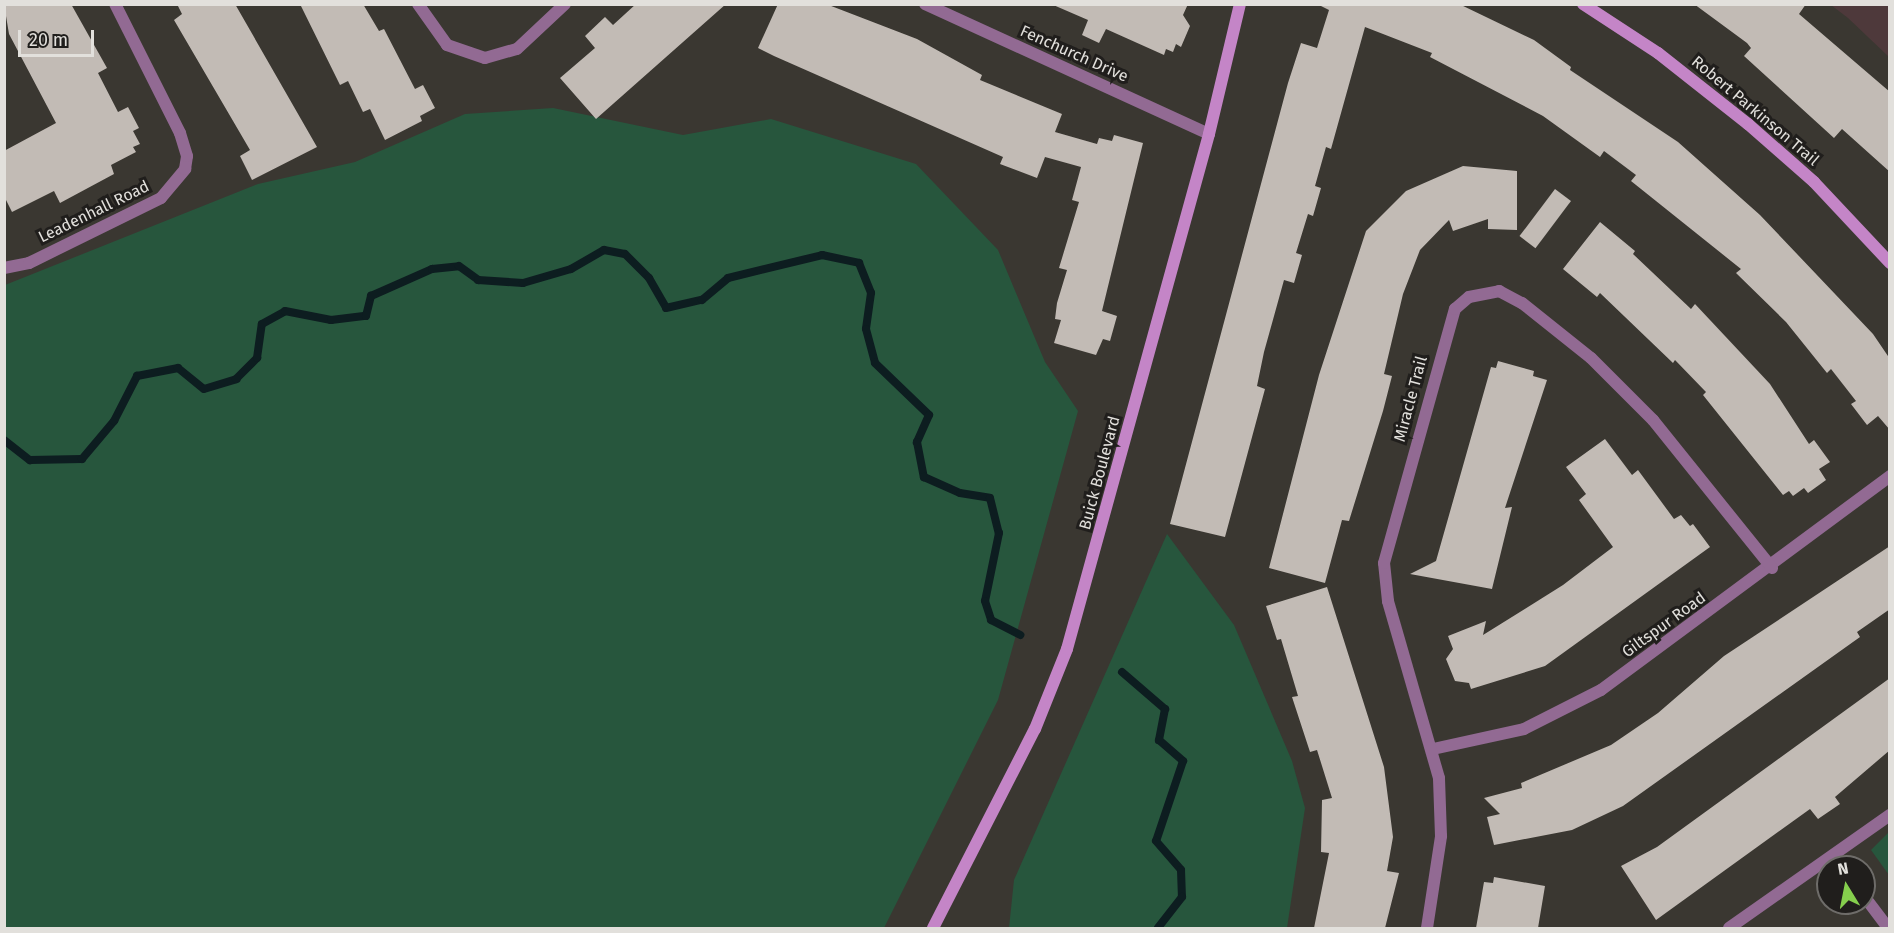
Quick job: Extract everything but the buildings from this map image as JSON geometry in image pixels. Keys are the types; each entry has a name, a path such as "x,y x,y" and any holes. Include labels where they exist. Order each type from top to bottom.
{"street":[{"name":"Leadenhall Road","path":"4,268 29,263 161,198 185,169 187,156 180,133 115,4"},
{"path":"418,4 447,45 485,57 517,49 566,4"},
{"name":"Fenchurch Drive","path":"926,4 1209,134"},
{"name":"Buick Boulevard","path":"933,928 1054,685 1081,603 1209,134 1240,4"},
{"name":"Robert Parkinson Trail","path":"1582,4 1658,53 1748,124 1814,182 1890,263"},
{"name":"Miracle Trail","path":"1427,928 1442,818 1432,749 1388,601 1384,563 1455,309 1469,297 1499,291 1522,303 1591,358 1653,420 1772,568"},
{"name":"Giltspur Road","path":"1432,749 1524,729 1561,714 1601,690 1772,568 1890,476"},
{"path":"1834,855 1890,815"},
{"path":"1729,928 1816,868"},
{"path":"1876,912 1888,928"}],"shaded area":[{"path":"1831,5 1889,5 1889,57 1848,18"}],"green space":[{"path":"553,108 683,135 771,119 916,164 998,250 1045,362 1078,411 998,700 884,928 5,928 5,285 258,184 355,162 465,114"},
{"path":"1167,534 1234,625 1292,761 1305,808 1287,928 1009,928 1014,880"},
{"path":"1889,832 1889,875 1876,855 1871,850"}],"waterway":[{"path":"4,440 30,460 82,459 114,421 137,376 178,368 204,389 236,379 257,358 262,324 285,311 331,320 366,316 371,296 432,269 459,266 478,280 523,283 571,269 604,250 625,254 649,278 666,308 702,300 728,278 822,255 859,263 871,293 866,329 875,363 929,415 917,442 924,477 960,493 990,498 999,533 985,601 991,620 1020,635"},
{"path":"1122,672 1165,709 1159,740 1183,761 1156,841 1181,870 1182,897 1158,928"}]}
